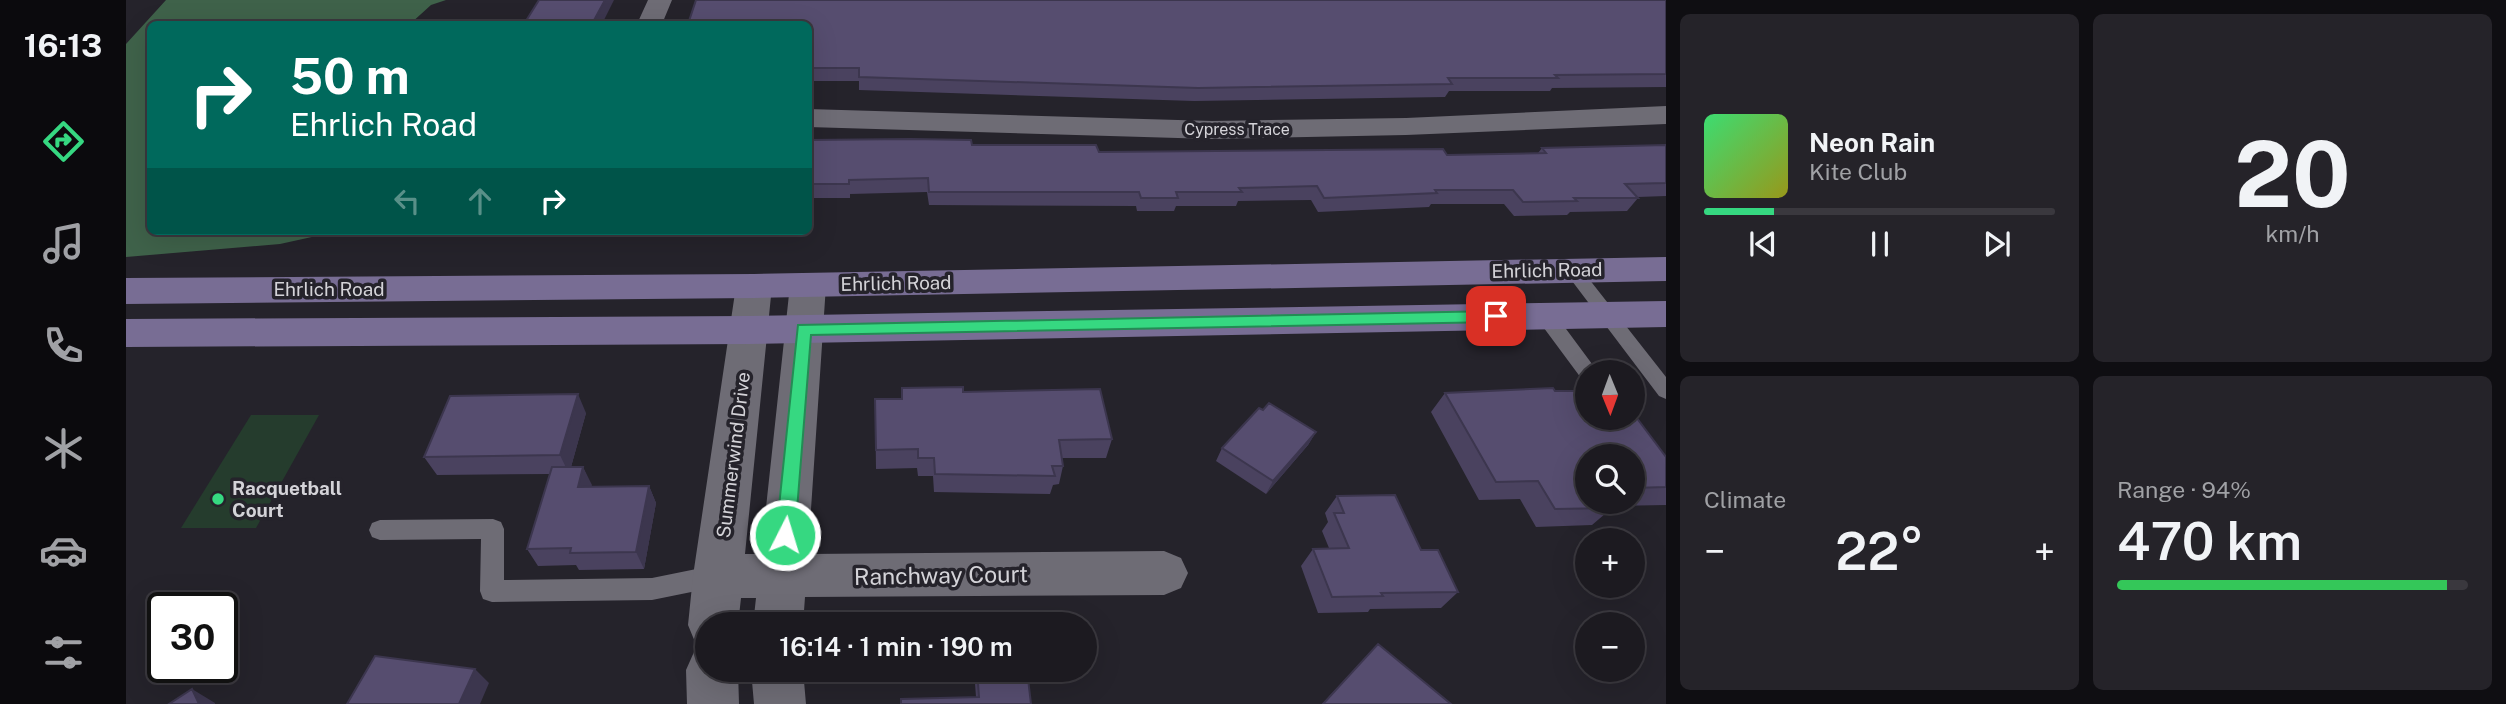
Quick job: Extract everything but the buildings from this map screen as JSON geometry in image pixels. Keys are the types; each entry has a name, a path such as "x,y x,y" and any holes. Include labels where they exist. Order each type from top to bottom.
{"main road":[{"name":"Ehrlich Road","path":"126,291 754,286 1666,269"},
{"path":"126,333 748,330 1666,314"}],"street":[{"path":"651,21 660,0"},
{"name":"Cypress Trace","path":"812,118 900,118 1148,130 1396,128 1666,115"},
{"path":"779,612 807,285"},
{"name":"Summerwind Drive","path":"714,612 754,286"},
{"name":"Ranchway Court","path":"718,576 1164,573"},
{"path":"712,682 713,704"},
{"path":"778,682 780,704"}],"lane":[{"path":"1572,269 1666,391"},
{"path":"1545,315 1578,360"},
{"path":"380,530 493,529 492,591 652,589 718,576"}],"green space":[{"path":"166,0 446,0 431,5 413,21 147,21 147,235 321,235 280,244 126,257 126,44"},
{"path":"251,415 319,415 256,528 181,528"}],"place":[{"name":"Racquetball Court","path":"218,499"}],"route":[{"path":"785,535 804,329 1496,316"}]}
